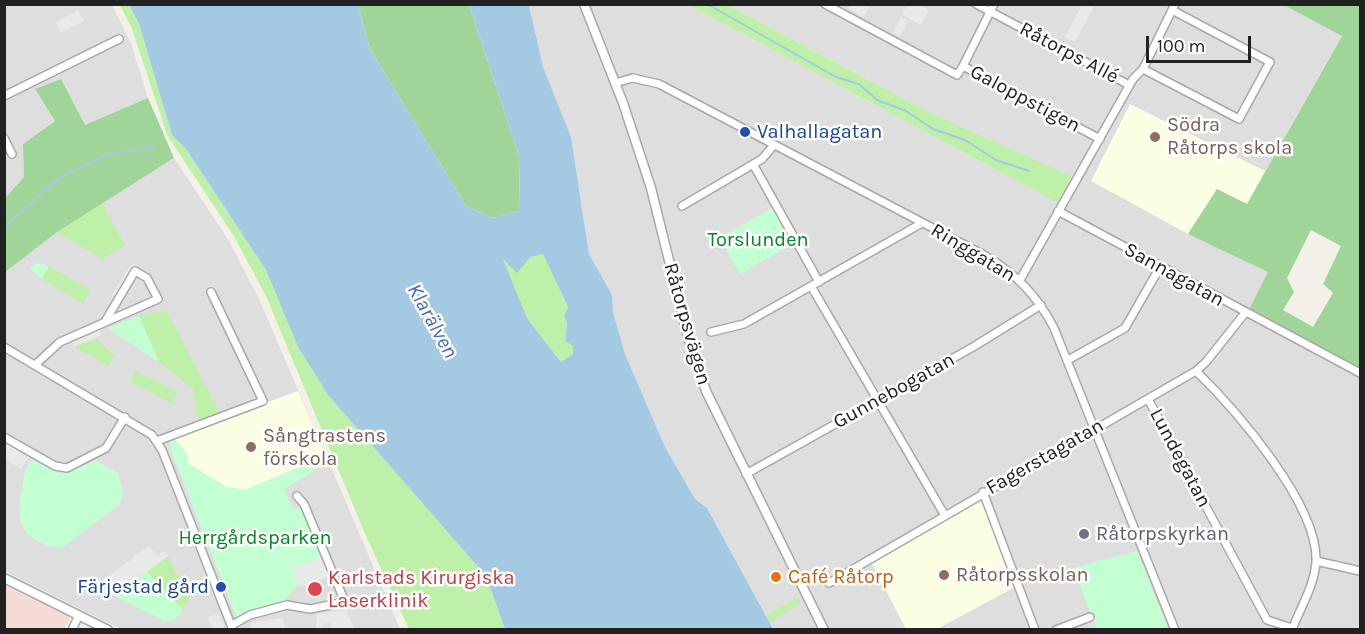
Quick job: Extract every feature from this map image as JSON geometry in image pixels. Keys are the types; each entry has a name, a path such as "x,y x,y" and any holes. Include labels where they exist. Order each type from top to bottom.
{"street":[{"name":"Råtorpsvägen","path":"584,4 615,83 651,188 696,366 720,422 824,630"},
{"name":"Galoppstigen","path":"825,4 957,75 963,66 1100,139"},
{"name":"Råtorps Allé","path":"976,4 1129,85"},
{"path":"963,66 994,4"},
{"path":"1020,280 1129,85 1143,69 1174,7 1270,62 1239,119 1143,69"},
{"path":"4,96 119,39"},
{"name":"Ringgatan","path":"615,83 633,78 649,80 984,255 1020,280 1041,305 1068,360 1175,630"},
{"path":"4,138 12,154"},
{"path":"682,206 767,155 774,145"},
{"path":"753,164 787,224 815,284 878,400 944,514"},
{"name":"Sannagatan","path":"1059,211 1360,373"},
{"path":"711,332 744,324 922,223"},
{"path":"1068,360 1125,328 1160,267"},
{"path":"35,365 60,342 158,299 147,278 135,271 106,320"},
{"path":"157,441 263,401 211,292"},
{"name":"Gunnebogatan","path":"746,474 1041,305"},
{"name":"Fagerstagatan","path":"829,583 944,514 1196,371 1206,362 1245,313"},
{"path":"4,347 148,431 157,441 232,627 250,615 287,605 310,609 345,602 304,504 297,496"},
{"path":"1196,371 1223,397 1263,445 1286,482 1314,542 1316,561 1308,592 1292,629"},
{"name":"Lundegatan","path":"1148,399 1267,620 1292,629"},
{"path":"4,437 55,466 68,468 106,448 125,417"},
{"path":"983,492 1035,630"},
{"path":"1316,561 1360,571"},
{"path":"4,578 108,630"},
{"path":"72,630 79,615"},
{"path":"1056,630 1090,617"}],"shaded area":[{"path":"850,4 871,5 864,17 848,9"},
{"path":"5,5 112,5 131,43 148,98 85,126 61,79 35,89 55,121 23,144 24,177 5,198"},
{"path":"529,5 689,5 1058,203 1070,176 929,112 727,5 1284,5 1342,35 1247,204 1268,272 1249,309 1360,368 1360,629 773,629 707,508 695,499 665,447 625,354 613,312 612,295 589,254 571,137 543,67"},
{"path":"907,5 919,5 929,10 921,25 902,15"},
{"path":"1082,5 1095,5 1075,42 1065,37"},
{"path":"78,10 84,21 61,33 56,22"},
{"path":"901,17 908,21 900,37 893,33"},
{"name":"Södra Råtorps skola","path":"1130,104 1265,171 1247,204 1217,190 1188,234 1091,181"},
{"path":"174,158 229,241 260,301 400,629 120,629 5,571 4,272 57,232"},
{"path":"132,263 137,266 117,298 112,295"},
{"path":"100,330 102,335 74,347 72,342"},
{"name":"Sångtrastens förskola","path":"298,391 326,456 245,490 226,487 186,462 174,437"},
{"path":"5,440 30,455 21,469 5,459"},
{"name":"Råtorpsskolan","path":"982,497 1015,587 937,629 906,629 871,562"},
{"path":"149,546 157,556 165,551 168,556 114,596 103,580"},
{"path":"324,557 331,576 299,587 292,568"},
{"path":"5,586 70,617 65,629 5,629"},
{"path":"346,610 354,628 331,629 330,623 322,624 323,629 316,629 317,614"},
{"path":"219,613 225,629 212,629 207,617"},
{"path":"283,618 285,629 251,629 250,623"}],"green space":[{"path":"120,5 129,5 139,24 172,135 186,149 266,270 298,347 328,395 486,576 505,629 411,630 408,627 366,536 266,296 235,238 167,135 132,29"},
{"path":"358,5 469,5 519,156 520,211 493,218 466,206 370,49"},
{"path":"689,5 727,5 929,112 1071,176 1058,203"},
{"path":"1284,5 1360,5 1360,368 1249,309 1268,272 1188,234 1217,189 1247,204 1342,36","holes":["1311,230 1341,246 1323,284 1333,293 1313,327 1283,310 1294,292 1287,278"]},
{"path":"61,79 85,125 148,98 174,158 57,232 5,272 5,198 24,177 23,144 55,121 35,89"},
{"path":"102,203 125,245 102,259 57,232"},
{"name":"Torslunden","path":"776,206 796,242 740,274 719,238"},
{"path":"543,253 568,307 564,316 567,322 565,340 573,346 573,355 561,362 527,318 502,257 530,257"},
{"path":"39,263 49,266 42,279 29,268"},
{"path":"49,266 90,290 83,304 42,279"},
{"path":"166,310 220,413 200,421 195,413 194,390 159,362 139,316"},
{"path":"139,316 159,362 107,328"},
{"path":"95,338 114,355 109,366 74,347"},
{"path":"136,371 177,392 171,403 130,381"},
{"name":"Herrgårdsparken","path":"174,437 188,456 187,463 226,487 245,490 326,456 329,463 284,489 292,508 304,509 324,557 292,568 298,584 283,602 237,619 167,440"},
{"path":"95,460 118,473 123,492 120,504 63,547 49,546 26,533 20,520 21,497 25,475 31,461 54,470 66,471"},
{"path":"1137,551 1168,629 1097,629 1073,568"},
{"path":"168,556 189,598 183,610 147,572"},
{"path":"147,572 183,610 174,620 165,621 114,596"},
{"path":"798,597 801,604 769,622 765,616"}],"water":[{"name":"Klarälven","path":"129,5 358,5 370,49 466,206 493,218 520,211 519,156 469,5 529,5 543,67 571,137 589,254 612,295 613,312 625,354 665,447 695,499 707,508 773,629 505,629 486,576 328,395 298,347 266,270 186,149 172,135 139,24","holes":["543,254 568,307 564,316 567,323 565,341 573,346 573,354 561,362 527,318 503,259 517,273 530,257"]}],"waterway":[{"path":"707,4 836,77 859,84 877,100 906,111 933,129 965,140 996,160 1029,171"},
{"path":"4,228 59,178 106,155 155,146"}],"place":[{"name":"Valhallagatan","path":"745,132"},
{"name":"Södra Råtorps skola","path":"1155,137"},
{"name":"Sångtrastens förskola","path":"251,447"},
{"name":"Råtorpskyrkan","path":"1084,534"},
{"name":"Råtorpsskolan","path":"944,575"},
{"name":"Café Råtorp","path":"776,577"},
{"name":"Färjestad gård","path":"221,587"},
{"name":"Karlstads Kirurgiska Laserklinik","path":"315,589"}]}
